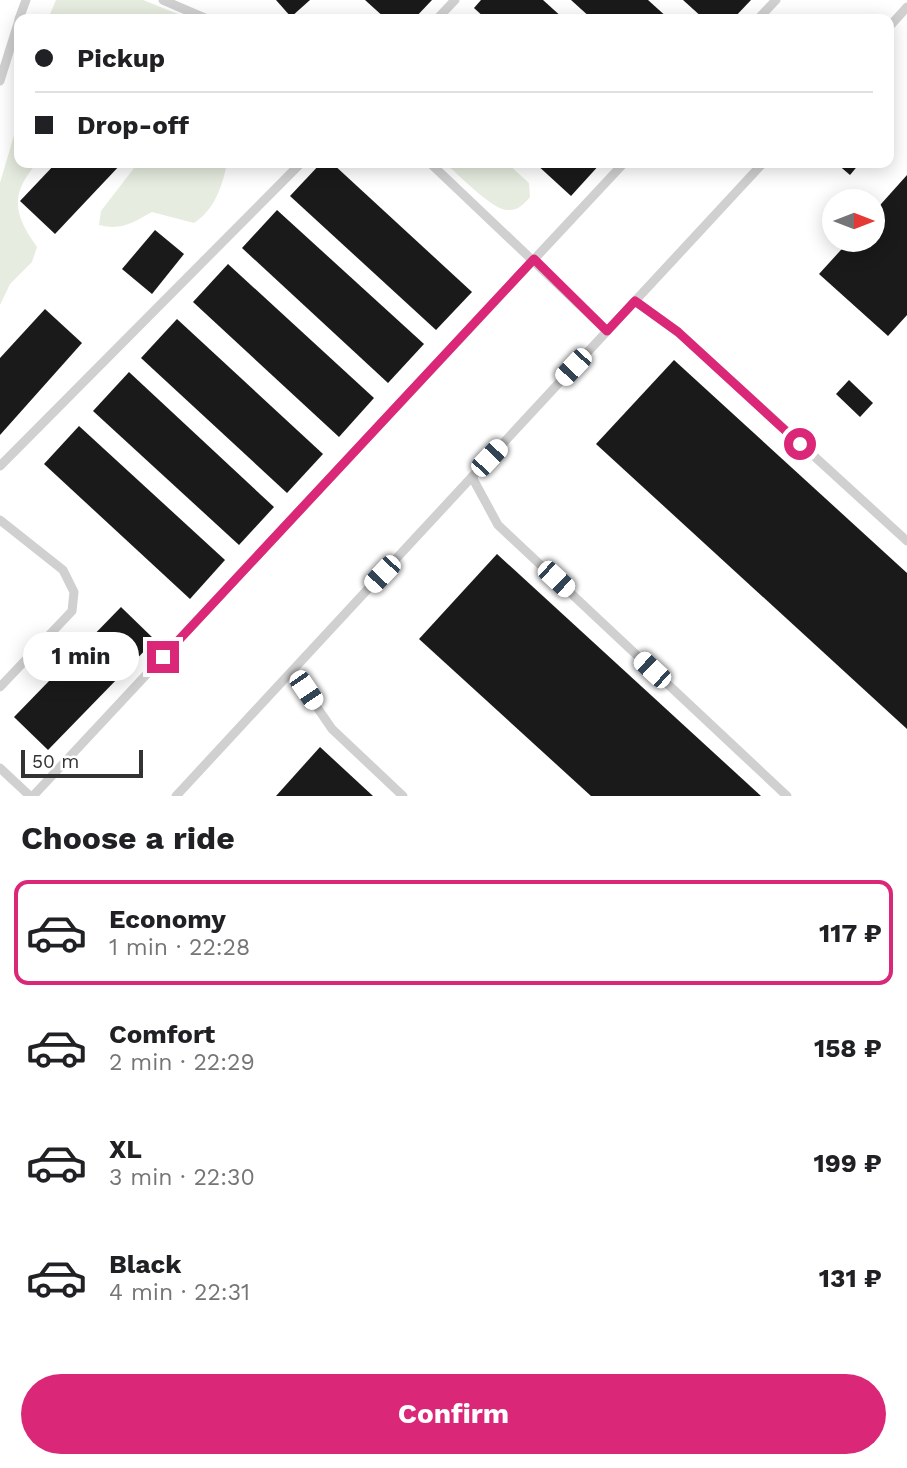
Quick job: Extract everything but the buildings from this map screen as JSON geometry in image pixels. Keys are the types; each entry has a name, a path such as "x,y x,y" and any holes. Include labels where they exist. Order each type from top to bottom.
{"lane":[{"path":"163,0 195,14"},
{"path":"442,14 455,0"},
{"path":"763,14 776,0"},
{"path":"894,21 907,7"},
{"path":"0,81 14,36"},
{"path":"0,466 296,168"},
{"path":"435,168 607,331"},
{"path":"0,768 32,796 619,168"},
{"path":"176,796 758,168"},
{"path":"635,301 678,332 906,537"},
{"path":"472,477 498,525 787,796"},
{"path":"0,520 63,570 74,592 72,611 0,687"},
{"path":"292,671 332,729 403,796"}],"shaded area":[{"path":"56,0 143,0 178,14 50,14"},
{"path":"14,135 14,168 33,168 22,185 18,205 23,225 37,247 32,262 10,284 0,305 0,183"},
{"path":"134,168 226,168 216,197 207,211 194,223 152,212 121,226 107,227 99,225 101,211"},
{"path":"451,168 512,168 529,183 530,197 514,209 500,208 484,198"}],"route":[{"path":"163,657 534,259 607,331 635,301 678,332 800,444"}]}
